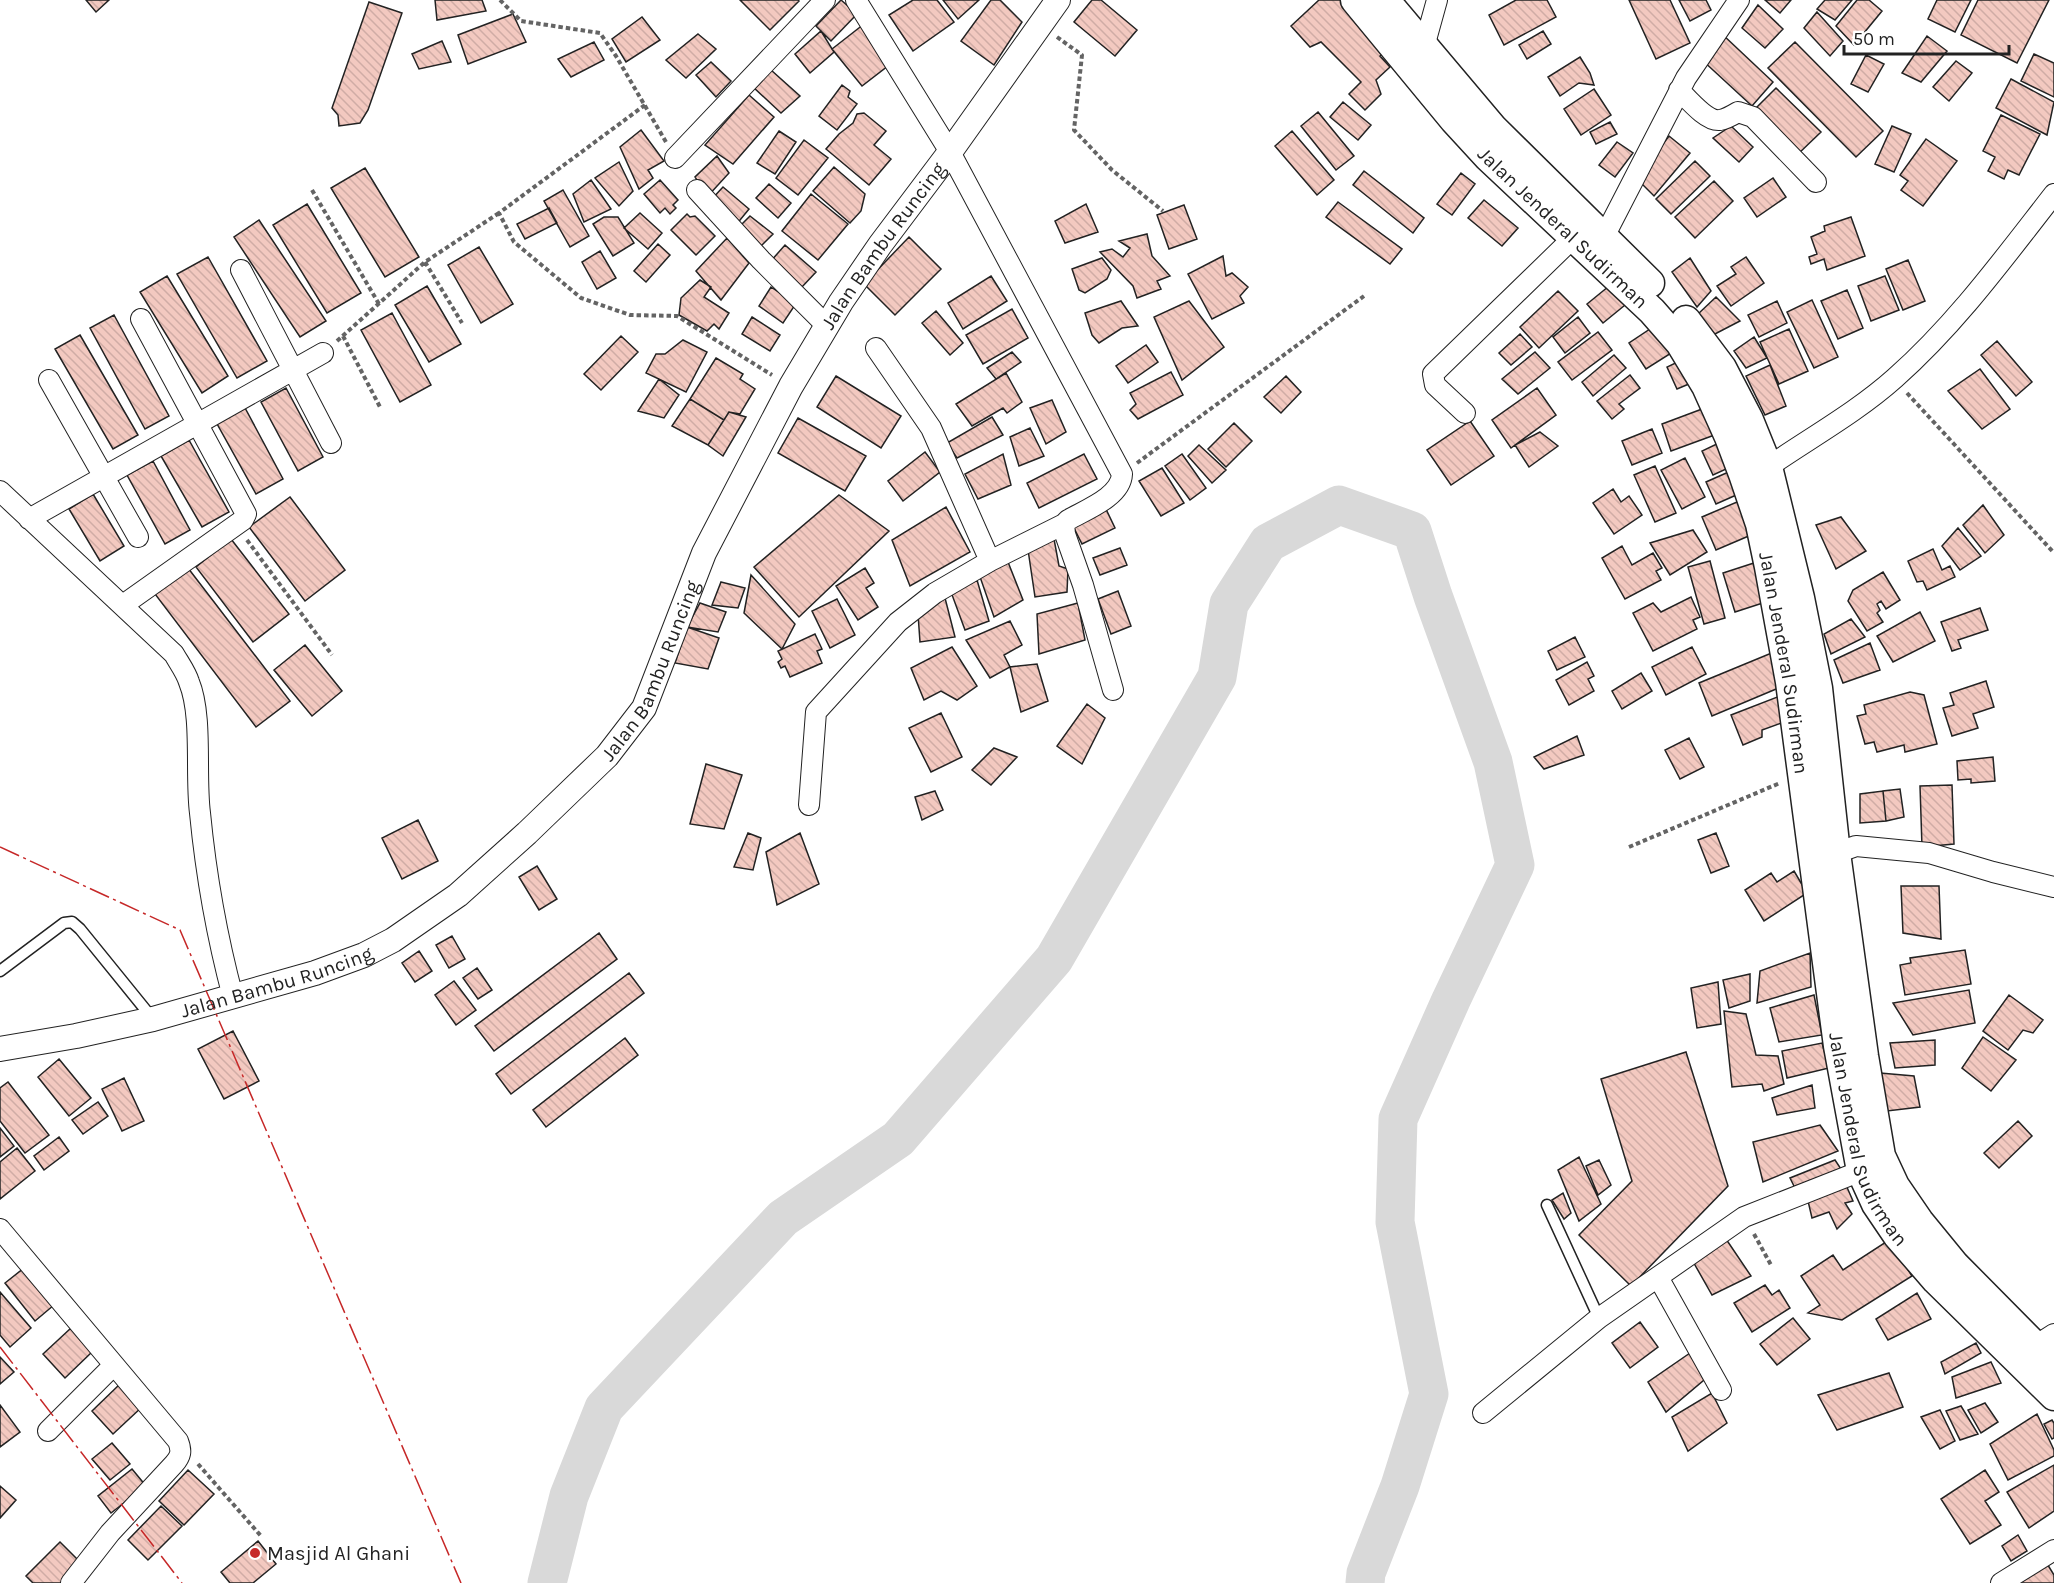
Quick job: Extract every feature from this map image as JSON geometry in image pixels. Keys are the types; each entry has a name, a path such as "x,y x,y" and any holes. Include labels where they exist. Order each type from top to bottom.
{"main road":[{"name":"Jalan Jenderal Sudirman","path":"1355,0 1493,128 1589,242 1680,343 1696,367 1729,437 1760,524 1773,590 1809,723 1836,853 1864,1056 1881,1156 1895,1186 1919,1221 1955,1265 2054,1365"},
{"name":"Jalan Jenderal Sudirman","path":"1385,0 1417,56"},
{"name":"Jalan Jenderal Sudirman","path":"1589,242 1689,323 1722,368 1749,420 1768,467 1800,598 1818,687 1809,723 1803,774 1838,1046 1861,1172 1876,1204 1897,1235 1936,1280 2035,1346 2054,1396"}],"street":[{"path":"675,158 825,0"},
{"path":"809,805 816,712 898,622 934,593 990,561 1064,524 1108,495 1121,481 1122,474 950,152 856,0"},
{"name":"Jalan Bambu Runcing","path":"0,1049 76,1036 153,1019 315,973 364,955 393,940 458,895 607,756 644,708 704,553 791,386 880,245 950,152 1058,0"},
{"path":"1417,56 1437,0"},
{"path":"1465,413 1435,385 1433,374 1589,242 1679,90 1739,0"},
{"path":"1679,90 1706,116 1715,120 1721,120 1738,112 1753,117 1815,182"},
{"path":"697,190 761,260 827,326"},
{"path":"1768,467 1830,426 1894,379 1936,340 2054,194"},
{"path":"241,270 331,442"},
{"path":"123,605 243,520 246,514 245,508 141,319"},
{"path":"876,348 931,428 990,561"},
{"path":"29,519 323,353"},
{"path":"50,380 138,537"},
{"path":"0,491 174,654 189,682 196,710 199,812 208,880 233,997"},
{"path":"1064,524 1065,534 1083,585 1113,690"},
{"path":"1836,853 1856,846 1929,853 2054,887"},
{"path":"1483,1413 1599,1318 1744,1217 1861,1172"},
{"path":"0,1229 182,1449 179,1459 110,1533 71,1583"},
{"path":"1658,1277 1721,1390"},
{"path":"48,1431 113,1366"},
{"path":"2001,1583 2054,1550"}],"lane":[{"path":"0,971 64,922 72,922 153,1019"},
{"path":"1547,1205 1599,1318"}],"path":[{"path":"500,0 521,21 600,33 675,158"},
{"path":"1040,25 1082,55 1074,130 1112,170 1163,211"},
{"path":"323,353 425,262 498,213 645,105"},
{"path":"312,190 379,304"},
{"path":"498,213 514,242 581,298 630,315 677,316 791,386"},
{"path":"425,262 462,323"},
{"path":"1122,474 1364,296"},
{"path":"343,336 380,407"},
{"path":"1894,379 2054,553"},
{"path":"235,525 332,654"},
{"path":"1629,847 1803,774"},
{"path":"1744,1217 1771,1265"},
{"path":"178,1442 261,1536"}],"building":[{"path":"86,0 109,0 96,12"},
{"path":"435,0 482,0 486,11 437,20"},
{"path":"740,0 798,0 799,1 770,30"},
{"path":"841,0 857,14 831,41 816,26"},
{"path":"913,0 937,0 954,22 913,51 889,15"},
{"path":"943,0 979,0 958,19"},
{"path":"991,0 1000,0 1022,22 994,65 961,41"},
{"path":"1092,0 1101,0 1137,30 1115,56 1074,22"},
{"path":"1319,0 1346,0 1390,48 1380,56 1390,67 1376,80 1381,94 1365,110 1349,94 1361,82 1321,42 1310,47 1291,26"},
{"path":"1516,0 1547,0 1556,17 1504,45 1489,15"},
{"path":"1629,0 1670,0 1690,43 1656,59"},
{"path":"1679,0 1706,0 1711,10 1690,21"},
{"path":"1765,0 1791,0 1780,13"},
{"path":"1825,0 1852,0 1835,20 1817,9"},
{"path":"1857,0 1869,0 1882,11 1854,45 1836,26"},
{"path":"1937,0 1971,0 1955,32 1928,19"},
{"path":"1978,0 2049,0 2017,63 1961,35"},
{"path":"369,2 402,13 368,110 360,123 339,126 338,115 332,108"},
{"path":"1758,5 1783,29 1765,48 1742,28"},
{"path":"1817,12 1843,41 1830,56 1804,28"},
{"path":"513,14 526,42 468,64 458,35"},
{"path":"642,17 660,40 626,62 612,39"},
{"path":"864,24 893,62 862,86 832,49"},
{"path":"821,31 834,52 810,73 795,54"},
{"path":"1543,31 1551,44 1527,59 1519,45"},
{"path":"698,34 716,49 686,78 666,60"},
{"path":"1722,34 1773,82 1752,106 1701,59"},
{"path":"1927,36 1947,51 1921,82 1902,73"},
{"path":"442,41 451,62 419,69 412,54"},
{"path":"594,42 604,60 571,77 558,59"},
{"path":"1795,42 1883,131 1856,157 1768,68"},
{"path":"2034,54 2054,63 2054,97 2021,81"},
{"path":"1866,55 1884,64 1868,92 1851,84"},
{"path":"1580,57 1594,85 1579,83 1560,96 1548,77"},
{"path":"1956,61 1972,73 1949,101 1933,87"},
{"path":"711,62 731,81 716,97 696,75"},
{"path":"771,70 800,96 781,113 752,86"},
{"path":"2011,79 2054,102 2047,135 1996,108"},
{"path":"842,85 850,91 848,97 857,104 837,130 819,116"},
{"path":"1776,88 1821,132 1796,156 1753,111"},
{"path":"1594,89 1611,115 1581,135 1564,109"},
{"path":"749,95 774,117 733,164 705,145"},
{"path":"1343,102 1371,125 1358,140 1330,117"},
{"path":"1318,112 1354,156 1336,170 1301,126"},
{"path":"864,113 886,131 874,145 891,159 869,185 826,149 853,123 857,114"},
{"path":"2001,115 2040,134 2019,175 2008,170 2004,179 1988,171 1995,157 1983,151"},
{"path":"1610,122 1617,134 1596,144 1590,132"},
{"path":"1731,126 1753,147 1739,162 1713,138"},
{"path":"1892,126 1911,134 1894,172 1875,164"},
{"path":"641,130 664,161 648,170 653,178 639,189 620,147"},
{"path":"779,131 796,142 775,174 757,163"},
{"path":"1292,131 1334,180 1317,195 1275,146"},
{"path":"1669,136 1690,153 1654,196 1637,179"},
{"path":"1926,139 1957,161 1923,206 1901,190 1908,181 1900,175"},
{"path":"804,140 828,158 798,195 776,178"},
{"path":"1617,142 1633,153 1615,177 1599,165"},
{"path":"717,156 729,173 707,197 695,177"},
{"path":"1695,161 1710,176 1671,214 1656,199"},
{"path":"619,162 633,191 619,206 595,178"},
{"path":"834,167 865,194 861,211 850,223 813,191"},
{"path":"365,168 419,257 385,277 331,188"},
{"path":"1364,171 1424,218 1413,233 1353,185"},
{"path":"1461,173 1475,184 1452,215 1437,204"},
{"path":"1773,178 1786,197 1757,217 1744,198"},
{"path":"591,180 611,209 584,222 573,194"},
{"path":"660,180 678,200 673,205 676,208 670,214 665,208 660,213 644,194"},
{"path":"1714,181 1733,201 1695,238 1675,217"},
{"path":"769,184 791,203 778,218 756,198"},
{"path":"723,187 749,209 736,225 710,201"},
{"path":"563,190 589,236 570,247 544,201"},
{"path":"811,194 848,224 818,260 782,231"},
{"path":"1484,200 1518,228 1502,246 1468,218"},
{"path":"1338,202 1402,249 1390,264 1326,217"},
{"path":"307,204 361,293 327,313 273,225"},
{"path":"1086,204 1098,232 1065,243 1055,221"},
{"path":"1184,205 1197,239 1169,249 1157,215"},
{"path":"549,208 557,223 525,239 517,224"},
{"path":"640,213 662,233 648,249 624,228"},
{"path":"687,214 690,217 695,216 715,236 696,255 671,230"},
{"path":"750,216 773,234 758,249 738,228"},
{"path":"604,217 618,217 634,243 613,256 593,224"},
{"path":"1851,217 1865,256 1827,270 1824,259 1811,264 1809,257 1817,254 1811,237 1825,231 1824,226"},
{"path":"259,220 326,321 300,337 234,237"},
{"path":"1147,234 1152,256 1170,276 1157,281 1161,289 1137,298 1133,286 1100,252 1112,249 1123,257 1130,248 1119,241"},
{"path":"909,237 941,269 895,315 864,284"},
{"path":"727,238 749,263 721,300 696,271"},
{"path":"658,244 670,255 646,282 634,271"},
{"path":"785,245 816,272 801,288 770,262"},
{"path":"479,247 513,304 481,323 448,265"},
{"path":"600,251 616,278 597,289 582,262"},
{"path":"1223,256 1226,276 1232,273 1248,287 1240,296 1244,303 1212,319 1188,274"},
{"path":"208,257 267,361 237,378 177,274"},
{"path":"1746,257 1764,283 1731,306 1717,286 1736,274 1731,267"},
{"path":"1102,258 1111,270 1107,279 1085,293 1079,290 1072,269"},
{"path":"1690,258 1711,291 1697,307 1672,272"},
{"path":"1908,260 1925,301 1903,310 1886,269"},
{"path":"167,276 228,376 202,393 140,292"},
{"path":"991,276 1007,301 963,329 948,303"},
{"path":"1885,276 1899,310 1871,321 1858,286"},
{"path":"700,280 711,287 704,297 729,313 719,329 714,324 707,331 679,315 681,298"},
{"path":"1614,282 1630,301 1603,323 1587,304"},
{"path":"427,286 461,344 429,362 395,305"},
{"path":"771,287 790,300 793,306 795,305 783,323 759,306"},
{"path":"1847,290 1863,328 1838,339 1821,301"},
{"path":"1558,291 1578,311 1539,348 1520,327"},
{"path":"1716,297 1740,321 1713,335 1698,314"},
{"path":"1812,300 1838,357 1814,368 1787,312"},
{"path":"1121,301 1138,326 1122,328 1099,343 1092,335 1085,313"},
{"path":"1189,301 1224,347 1182,380 1154,317"},
{"path":"1777,301 1787,323 1759,337 1748,315"},
{"path":"1012,309 1028,338 983,364 966,335"},
{"path":"936,311 963,343 950,355 922,323"},
{"path":"392,313 431,385 400,402 361,330"},
{"path":"114,315 169,416 145,429 90,328"},
{"path":"752,317 780,335 770,351 742,334"},
{"path":"1578,317 1590,333 1565,353 1553,337"},
{"path":"1659,323 1676,350 1646,369 1629,343"},
{"path":"1789,329 1808,371 1779,384 1760,342"},
{"path":"1598,332 1612,350 1572,380 1558,362"},
{"path":"1520,334 1532,347 1511,365 1499,353"},
{"path":"80,335 138,435 113,449 55,349"},
{"path":"621,336 638,352 601,390 584,374"},
{"path":"1754,337 1767,358 1746,368 1734,351"},
{"path":"683,340 707,352 686,392 646,373 656,354 665,354"},
{"path":"1997,341 2032,382 2016,396 1981,355"},
{"path":"1146,345 1158,362 1128,383 1116,366"},
{"path":"1012,352 1021,362 996,379 987,368"},
{"path":"1535,352 1550,368 1518,394 1502,379"},
{"path":"1614,355 1626,368 1593,396 1582,382"},
{"path":"716,358 743,374 740,379 755,389 740,414 729,412 724,420 690,399"},
{"path":"1686,358 1696,381 1677,389 1667,367"},
{"path":"1770,365 1786,406 1765,415 1746,376"},
{"path":"1980,369 2010,409 1982,429 1948,391"},
{"path":"1171,372 1183,395 1138,419 1130,410 1136,404 1130,393"},
{"path":"1006,373 1022,402 1007,413 1003,408 972,426 956,404"},
{"path":"1630,375 1640,388 1619,404 1624,409 1612,419 1597,401"},
{"path":"836,376 901,416 881,448 817,407"},
{"path":"1286,376 1301,392 1281,413 1264,397"},
{"path":"659,379 679,395 664,418 638,411"},
{"path":"286,388 323,457 298,471 261,402"},
{"path":"1537,388 1556,415 1511,448 1492,420"},
{"path":"690,399 724,420 708,445 672,426"},
{"path":"1052,400 1066,432 1046,444 1030,408"},
{"path":"244,406 283,479 256,494 216,422"},
{"path":"1710,406 1720,433 1671,451 1662,424"},
{"path":"729,412 746,417 723,456 708,445"},
{"path":"992,417 1003,435 957,458 947,443"},
{"path":"798,418 866,456 845,491 778,453"},
{"path":"1470,421 1494,456 1451,485 1427,450"},
{"path":"1234,423 1252,441 1226,467 1208,449"},
{"path":"1030,428 1044,456 1019,466 1010,437"},
{"path":"1652,429 1662,453 1632,465 1622,441"},
{"path":"1540,432 1558,446 1529,467 1515,445"},
{"path":"189,440 229,512 202,527 161,456"},
{"path":"1723,441 1735,465 1713,475 1702,451"},
{"path":"1199,445 1226,470 1212,483 1188,456"},
{"path":"925,452 940,472 903,501 888,481"},
{"path":"1003,454 1011,485 978,499 965,474"},
{"path":"1084,454 1097,479 1039,508 1027,483"},
{"path":"1182,454 1206,488 1190,500 1165,466"},
{"path":"1685,458 1705,497 1682,509 1661,470"},
{"path":"153,461 190,530 165,544 127,475"},
{"path":"1655,466 1676,513 1655,522 1634,475"},
{"path":"1162,468 1184,503 1161,516 1139,481"},
{"path":"1733,470 1743,492 1716,504 1706,482"},
{"path":"1613,489 1621,502 1629,496 1642,515 1614,534 1593,503"},
{"path":"93,494 124,546 100,561 69,509"},
{"path":"839,495 889,531 799,617 754,567"},
{"path":"290,497 345,570 305,601 249,527"},
{"path":"1744,499 1758,532 1716,550 1702,517"},
{"path":"1104,505 1115,528 1082,544 1071,522"},
{"path":"1983,505 2004,535 1985,553 1963,525"},
{"path":"946,507 970,552 910,586 892,540"},
{"path":"1841,517 1866,551 1836,569 1816,525"},
{"path":"1958,528 1981,556 1960,570 1942,546"},
{"path":"1693,530 1707,552 1670,575 1650,543"},
{"path":"231,539 289,614 253,642 196,567"},
{"path":"1054,539 1059,566 1068,569 1067,592 1035,597 1027,543"},
{"path":"1622,546 1632,565 1653,553 1662,568 1656,571 1661,580 1625,599 1602,558"},
{"path":"1120,548 1127,565 1100,575 1093,558"},
{"path":"1933,549 1942,570 1950,566 1955,577 1927,590 1923,581 1917,582 1908,561"},
{"path":"1710,561 1725,618 1704,624 1688,567"},
{"path":"1760,561 1772,600 1735,612 1723,573"},
{"path":"1008,562 1023,600 994,617 979,574"},
{"path":"188,568 290,701 256,727 155,594"},
{"path":"865,568 874,583 866,588 878,607 858,620 836,586"},
{"path":"1883,572 1900,600 1886,609 1881,601 1877,604 1880,610 1877,613 1883,622 1867,631 1848,601 1853,590"},
{"path":"751,575 795,624 782,649 744,613"},
{"path":"977,580 989,621 965,630 951,592"},
{"path":"721,582 745,588 738,608 712,605"},
{"path":"1118,591 1131,626 1111,634 1098,599"},
{"path":"1691,597 1700,617 1693,620 1697,629 1653,651 1633,613 1653,603 1661,612"},
{"path":"945,598 955,637 920,642 918,614"},
{"path":"837,599 855,635 830,648 812,611"},
{"path":"700,603 726,612 718,632 687,627"},
{"path":"1078,603 1085,640 1039,654 1037,614"},
{"path":"1980,608 1988,630 1958,640 1961,648 1952,651 1941,622"},
{"path":"1920,612 1935,641 1893,662 1877,636"},
{"path":"1851,619 1865,637 1831,654 1824,634"},
{"path":"1010,621 1022,645 1004,655 1010,667 990,678 966,640"},
{"path":"687,627 719,638 708,669 675,663"},
{"path":"815,634 822,649 817,651 822,663 790,677 785,666 781,668 778,662 782,659 778,651"},
{"path":"1575,637 1585,657 1557,670 1548,651"},
{"path":"1870,643 1880,670 1843,683 1834,660"},
{"path":"305,645 342,691 312,716 274,670"},
{"path":"952,647 977,686 957,700 941,691 924,700 911,668"},
{"path":"1692,647 1706,674 1666,695 1652,667"},
{"path":"1774,652 1788,684 1712,716 1699,683"},
{"path":"1587,662 1594,676 1588,679 1594,691 1569,705 1556,680"},
{"path":"1037,664 1048,701 1021,712 1010,667"},
{"path":"1641,673 1652,691 1622,709 1612,691"},
{"path":"1986,681 1994,707 1973,714 1978,728 1952,736 1943,708 1954,705 1950,693"},
{"path":"1910,692 1924,695 1937,744 1905,752 1904,745 1877,752 1874,742 1865,744 1857,716 1866,714 1864,705"},
{"path":"1780,696 1790,720 1762,730 1762,737 1743,745 1731,715"},
{"path":"1087,704 1105,718 1082,764 1057,746"},
{"path":"941,713 962,757 931,772 909,728"},
{"path":"1577,736 1584,755 1544,769 1534,757"},
{"path":"1689,738 1704,767 1680,779 1665,750"},
{"path":"994,748 1017,757 991,785 972,770"},
{"path":"1993,757 1995,781 1971,783 1971,779 1958,780 1957,761"},
{"path":"706,764 742,775 724,829 690,824"},
{"path":"1952,785 1954,844 1922,847 1920,786"},
{"path":"1900,789 1904,817 1886,821 1883,791"},
{"path":"935,791 943,810 922,820 915,797"},
{"path":"1883,791 1886,821 1860,823 1860,794"},
{"path":"418,820 438,861 402,879 382,838"},
{"path":"748,833 761,838 753,870 734,867"},
{"path":"800,833 819,884 777,905 766,852"},
{"path":"1716,833 1729,866 1711,873 1698,840"},
{"path":"537,866 557,899 539,910 519,877"},
{"path":"1794,871 1807,893 1764,921 1745,890 1771,873 1777,882"},
{"path":"1901,886 1939,886 1941,939 1903,933"},
{"path":"599,933 617,959 494,1051 475,1026"},
{"path":"452,936 465,959 449,968 436,945"},
{"path":"1965,950 1971,984 1905,995 1900,965 1911,963 1910,958"},
{"path":"419,951 432,971 415,982 402,963"},
{"path":"1810,953 1811,987 1757,1003 1760,971"},
{"path":"477,968 492,990 478,999 463,978"},
{"path":"629,973 644,993 511,1094 496,1074"},
{"path":"1750,974 1750,1001 1729,1008 1723,980"},
{"path":"454,981 476,1010 456,1025 435,995"},
{"path":"1718,982 1721,1024 1697,1028 1691,988"},
{"path":"1969,990 1975,1023 1913,1035 1893,1003"},
{"path":"1814,995 1822,1035 1779,1042 1770,1008"},
{"path":"2009,995 2043,1020 2033,1033 2023,1030 2008,1050 1983,1031"},
{"path":"1724,1011 1746,1014 1756,1055 1778,1056 1784,1084 1764,1091 1762,1084 1732,1087"},
{"path":"233,1031 259,1081 224,1099 198,1049"},
{"path":"1983,1037 2016,1060 1991,1091 1962,1068"},
{"path":"625,1038 638,1055 546,1127 533,1110"},
{"path":"1935,1040 1935,1065 1895,1068 1890,1043"},
{"path":"1822,1043 1829,1068 1787,1078 1782,1051"},
{"path":"1686,1052 1728,1186 1631,1286 1579,1235 1632,1181 1601,1079"},
{"path":"59,1059 91,1098 69,1116 38,1077"},
{"path":"1880,1073 1914,1076 1920,1107 1887,1111"},
{"path":"124,1078 144,1121 122,1131 102,1089"},
{"path":"8,1082 49,1135 25,1153 0,1121 0,1088"},
{"path":"1812,1085 1815,1108 1777,1115 1772,1098"},
{"path":"98,1102 108,1116 83,1134 72,1120"},
{"path":"2018,1121 2032,1136 1999,1168 1984,1153"},
{"path":"1820,1125 1838,1151 1763,1182 1753,1142"},
{"path":"0,1128 14,1146 0,1157"},
{"path":"59,1137 69,1151 44,1170 34,1156"},
{"path":"17,1148 35,1171 0,1199 0,1162"},
{"path":"1579,1157 1601,1204 1579,1221 1558,1170"},
{"path":"1599,1160 1611,1185 1598,1195 1586,1166"},
{"path":"1835,1160 1843,1172 1795,1188 1790,1178"},
{"path":"1846,1185 1853,1201 1845,1203 1852,1214 1837,1229 1829,1212 1812,1218 1808,1201"},
{"path":"1563,1193 1571,1213 1564,1219 1552,1200"},
{"path":"1726,1239 1751,1276 1712,1295 1691,1258"},
{"path":"1889,1240 1912,1276 1842,1320 1808,1313 1820,1305 1801,1276 1833,1255 1843,1270"},
{"path":"24,1268 54,1305 35,1321 5,1283"},
{"path":"1765,1285 1772,1295 1779,1290 1790,1308 1752,1332 1734,1303"},
{"path":"0,1292 31,1328 10,1347 0,1335"},
{"path":"1917,1293 1931,1319 1888,1340 1876,1319"},
{"path":"1793,1318 1810,1339 1777,1365 1760,1344"},
{"path":"1640,1322 1658,1347 1630,1368 1612,1343"},
{"path":"71,1328 93,1351 65,1378 43,1354"},
{"path":"1976,1343 1981,1353 1945,1374 1941,1362"},
{"path":"1690,1353 1704,1380 1666,1412 1648,1382"},
{"path":"0,1357 14,1372 0,1384"},
{"path":"1991,1362 2001,1383 1956,1398 1952,1377"},
{"path":"1889,1373 1903,1407 1837,1430 1818,1395"},
{"path":"121,1383 143,1406 113,1434 92,1411"},
{"path":"1712,1393 1727,1423 1688,1451 1672,1417"},
{"path":"1985,1403 1998,1422 1981,1433 1968,1410"},
{"path":"0,1405 20,1432 0,1447"},
{"path":"1961,1406 1978,1434 1960,1440 1946,1411"},
{"path":"1940,1410 1955,1441 1940,1449 1921,1417"},
{"path":"2037,1414 2054,1450 2054,1456 2008,1480 1990,1444"},
{"path":"2052,1420 2054,1438 2052,1439 2044,1424"},
{"path":"112,1443 130,1464 110,1480 92,1459"},
{"path":"2054,1465 2054,1511 2029,1528 2007,1492"},
{"path":"132,1469 146,1486 111,1513 98,1496"},
{"path":"188,1470 214,1494 184,1525 159,1501"},
{"path":"1985,1470 1999,1492 1985,1501 2001,1525 1970,1544 1941,1499"},
{"path":"0,1486 16,1500 0,1518"},
{"path":"161,1506 182,1526 148,1560 128,1540"},
{"path":"2018,1535 2027,1551 2011,1561 2002,1546"},
{"name":"Masjid Al Ghani","path":"258,1541 276,1564 253,1583 230,1583 221,1572"},
{"path":"60,1542 81,1563 61,1583 33,1583 26,1576"},
{"path":"2046,1562 2054,1575 2054,1583 2014,1583"}],"waterway":[{"path":"547,1583 569,1496 604,1408 783,1218 898,1139 1054,959 1217,677 1229,604 1268,543 1339,505 1412,531 1493,762 1515,865 1398,1119 1395,1222 1429,1394 1400,1486 1366,1573 1365,1583"}],"power":[{"path":"0,847 180,930 461,1583"},
{"path":"0,1347 182,1583"}],"place":[{"name":"Masjid Al Ghani","path":"255,1553"}]}
